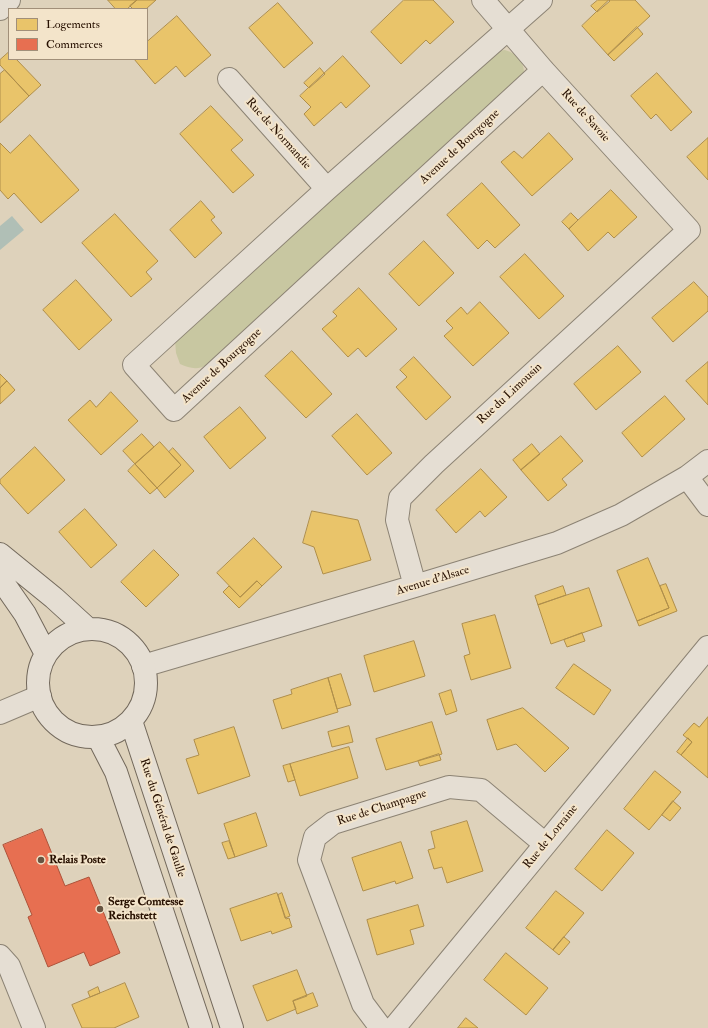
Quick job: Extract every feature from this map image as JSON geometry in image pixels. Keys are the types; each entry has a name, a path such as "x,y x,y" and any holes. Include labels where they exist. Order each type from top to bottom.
{"street":[{"path":"0,9 9,0"},
{"name":"Rue de Savoie","path":"483,0 543,70 689,230"},
{"name":"Avenue de Bourgogne","path":"541,0 327,189 134,365 174,410 543,70"},
{"name":"Rue de Normandie","path":"229,79 327,189"},
{"name":"Rue du Limousin","path":"416,586 397,520 400,498 434,464 689,230"},
{"name":"Avenue d'Alsace","path":"143,666 557,543 621,515 687,477 708,461"},
{"path":"687,477 708,505"},
{"path":"0,554 54,598 88,629"},
{"path":"0,578 25,614 46,654"},
{"path":"88,629 105,631 121,638 134,650 143,666 146,680 145,695 139,709 130,721 115,732 98,737 82,736 68,731 55,722 45,710 40,696 38,680 46,654 61,639 74,632 88,629"},
{"name":"Rue de Lorraine","path":"394,1028 708,647"},
{"path":"0,713 40,696"},
{"name":"Rue du Général de Gaulle","path":"130,721 232,1028"},
{"path":"98,737 116,772 201,1028"},
{"name":"Rue de Champagne","path":"381,1028 363,1004 310,860 315,837 332,823 449,786 481,790 545,844"},
{"path":"0,956 9,966 34,1028"}],"green space":[{"path":"505,50 514,54 520,60 523,67 524,77 209,364 194,368 180,364 176,353 175,340 181,334 497,51"}],"shaded area":[{"path":"12,216 24,230 0,250 0,226"}],"building: Logements":[{"path":"108,0 137,0 128,8 115,8"},
{"path":"137,0 156,0 147,8 132,8 130,6"},
{"path":"404,0 433,0 454,22 430,44 426,40 401,64 371,32"},
{"path":"598,0 610,1 597,12 591,6"},
{"path":"609,0 635,0 650,16 608,55 582,26"},
{"path":"278,3 313,43 284,68 249,28"},
{"path":"177,16 211,55 185,77 176,66 155,84 135,60 148,60 148,41"},
{"path":"637,27 643,34 614,61 608,55"},
{"path":"8,53 8,60 17,60 41,85 29,96 0,65 0,60"},
{"path":"343,56 370,86 346,108 341,102 314,126 304,114 311,107 300,96"},
{"path":"320,68 325,74 309,88 304,83"},
{"path":"5,70 29,96 0,123 0,74"},
{"path":"657,73 692,112 671,131 656,114 651,119 631,96"},
{"path":"211,106 243,140 231,150 254,175 233,193 180,134"},
{"path":"549,133 573,159 532,196 501,162 514,151 522,158"},
{"path":"30,135 79,190 41,223 14,193 8,199 0,190 0,143 10,153"},
{"path":"708,138 708,180 687,157"},
{"path":"482,183 520,225 495,248 487,240 478,249 447,215"},
{"path":"611,190 637,217 614,238 608,232 588,251 569,229"},
{"path":"201,201 215,217 211,220 222,233 195,258 170,230"},
{"path":"571,213 578,220 569,229 562,222"},
{"path":"115,214 158,261 146,272 152,279 131,297 82,243"},
{"path":"424,241 454,273 419,306 389,274"},
{"path":"525,254 564,296 539,319 500,277"},
{"path":"76,280 112,320 79,350 43,310"},
{"path":"694,282 708,297 708,311 673,342 652,318"},
{"path":"359,288 397,329 366,357 358,348 348,357 322,329 337,316 333,312"},
{"path":"480,302 509,333 473,366 444,336 453,328 446,321 461,307 467,314"},
{"path":"618,346 641,372 596,410 574,384"},
{"path":"292,351 332,394 306,418 265,376"},
{"path":"414,357 451,397 426,420 396,387 407,377 400,370"},
{"path":"708,362 708,405 686,381"},
{"path":"0,374 7,381 0,388"},
{"path":"7,381 15,390 0,404 0,388"},
{"path":"111,392 138,421 101,455 68,420 90,400 96,407"},
{"path":"665,396 685,419 642,457 622,433"},
{"path":"240,407 266,438 230,469 204,437"},
{"path":"357,414 392,453 367,475 332,436"},
{"path":"142,434 154,447 135,464 123,451"},
{"path":"561,436 583,461 562,479 567,485 548,501 521,470"},
{"path":"160,442 181,465 157,488 135,464"},
{"path":"532,444 540,454 521,470 513,460"},
{"path":"35,447 65,480 28,514 0,483 0,480"},
{"path":"173,448 194,471 165,498 157,488 181,465 169,452"},
{"path":"135,464 157,488 150,494 128,471"},
{"path":"481,469 507,497 485,517 480,511 456,533 436,510"},
{"path":"85,509 117,545 91,568 59,532"},
{"path":"312,511 358,520 371,560 323,574 314,547 303,543"},
{"path":"254,538 282,567 262,586 257,581 240,597 217,573"},
{"path":"154,550 179,575 146,607 121,582"},
{"path":"648,558 669,608 637,621 617,571"},
{"path":"257,581 262,586 239,608 223,592 229,586 240,597"},
{"path":"666,584 677,611 639,626 637,621 669,608 660,586"},
{"path":"563,586 566,595 538,605 535,596"},
{"path":"589,588 602,626 551,644 538,605"},
{"path":"495,615 511,668 471,680 464,656 470,654 462,624"},
{"path":"582,633 585,641 567,647 564,640"},
{"path":"414,641 425,676 374,692 364,656"},
{"path":"574,664 611,690 594,715 556,688"},
{"path":"341,674 351,705 337,709 328,678"},
{"path":"328,678 338,712 282,729 273,700 292,694 291,690"},
{"path":"451,690 457,711 446,715 439,694"},
{"path":"523,708 569,748 545,772 516,744 497,750 487,720"},
{"path":"708,717 708,778 681,755 692,742 683,735 694,723 699,727"},
{"path":"432,722 442,754 386,770 376,739"},
{"path":"349,726 353,742 332,747 328,732"},
{"path":"234,727 250,776 198,794 186,759 199,755 194,740"},
{"path":"688,738 692,742 681,755 677,752"},
{"path":"349,747 358,778 300,796 290,764"},
{"path":"439,754 441,760 420,766 418,761"},
{"path":"290,764 295,780 288,782 283,766"},
{"path":"655,771 681,792 649,830 624,809"},
{"path":"673,801 681,808 670,821 662,815"},
{"path":"256,813 267,846 235,857 224,824"},
{"path":"467,821 483,871 447,883 442,867 434,869 428,850 435,848 431,832"},
{"path":"607,830 634,853 602,891 575,869"},
{"path":"229,841 235,857 228,859 222,843"},
{"path":"401,842 413,878 396,884 395,881 363,891 352,858"},
{"path":"556,891 584,913 553,950 526,928"},
{"path":"277,893 286,919 289,918 292,927 272,934 271,931 241,941 230,909"},
{"path":"282,893 290,916 285,918 278,895"},
{"path":"418,905 424,926 410,930 414,944 377,955 367,920"},
{"path":"564,937 570,942 559,955 553,950"},
{"path":"506,953 548,988 526,1015 484,980"},
{"path":"297,970 307,996 293,1001 296,1009 267,1021 253,986"},
{"path":"125,983 139,1017 114,1028 82,1028 72,1005"},
{"path":"98,987 100,993 90,997 88,992"},
{"path":"313,993 318,1006 297,1014 293,1001"},
{"path":"466,1018 478,1028 458,1028"}],"building: Commerces":[{"path":"42,829 65,886 89,877 120,953 90,966 84,952 48,967 28,917 32,915 3,845"}],"place":[{"name":"Relais Poste","path":"41,860"},
{"name":"Serge Comtesse Reichstett","path":"100,909"}]}
